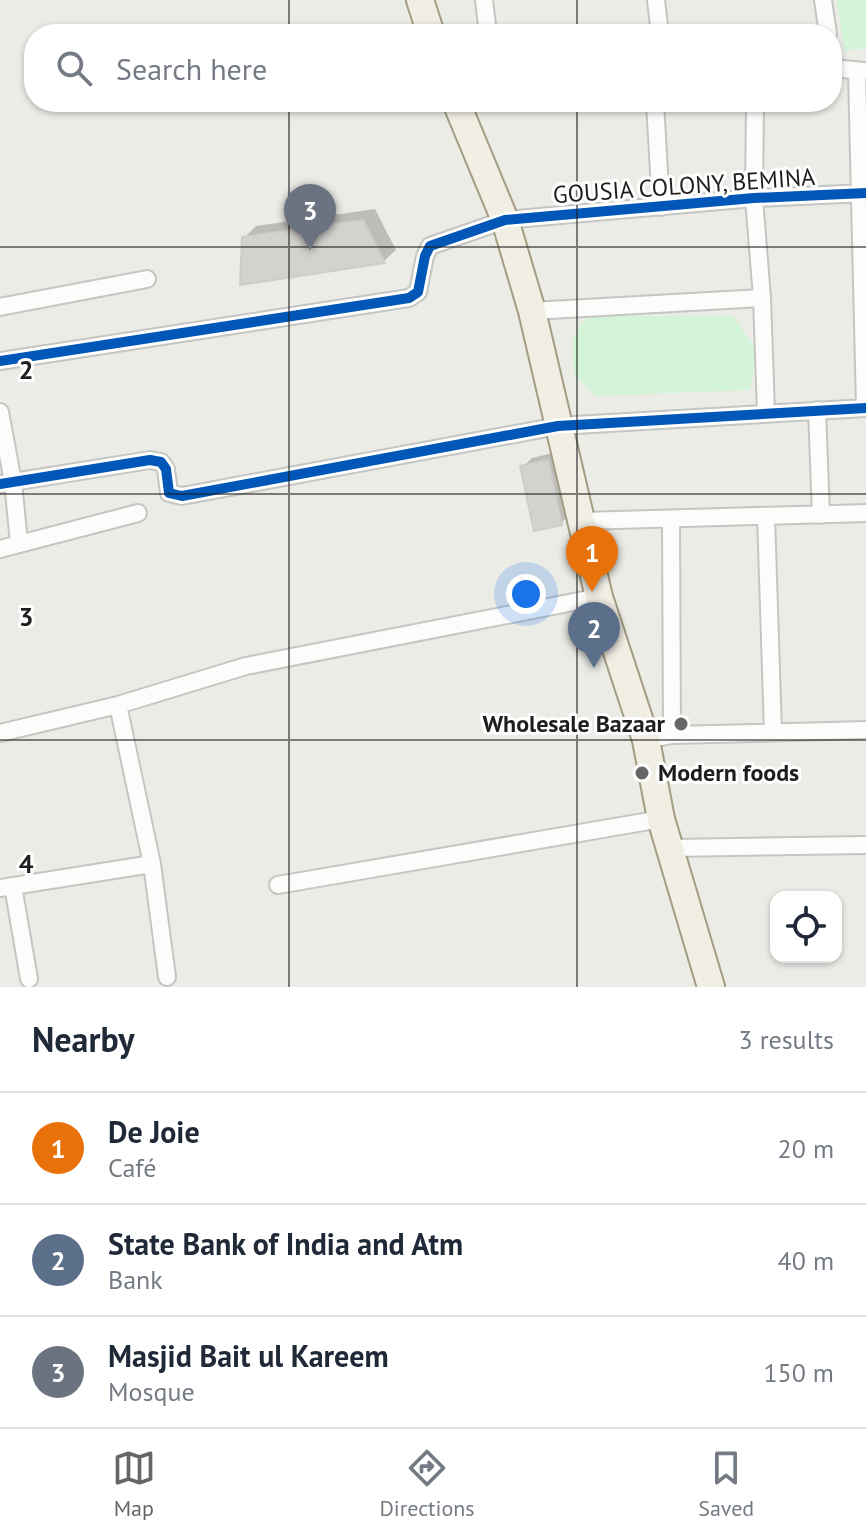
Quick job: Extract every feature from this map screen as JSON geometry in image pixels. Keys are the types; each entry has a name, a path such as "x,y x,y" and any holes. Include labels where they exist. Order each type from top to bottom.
{"main road":[{"path":"420,0 428,24"},
{"path":"460,112 505,220 532,311 599,597 659,737 661,819 705,986"}],"street":[{"path":"484,0 487,24"},
{"path":"656,0 659,24"},
{"path":"823,0 827,24"},
{"path":"6,483 150,460 161,462 166,469 169,493 182,496 558,426 866,408 861,71"},
{"path":"656,112 661,207"},
{"path":"755,112 754,198 766,412"},
{"name":"GOUSIA COLONY, BEMINA","path":"0,361 409,298 418,292 430,246 505,220 754,198 863,193"},
{"path":"0,307 147,279"},
{"path":"532,311 762,298"},
{"path":"817,410 821,515"},
{"path":"0,412 6,483 19,543"},
{"path":"0,549 138,513"},
{"path":"581,521 866,513 866,523"},
{"path":"766,516 773,732"},
{"path":"671,519 659,737 866,730"},
{"path":"0,733 118,705 246,666 599,597"},
{"path":"118,705 152,864 167,977"},
{"path":"278,885 661,819"},
{"path":"671,848 866,845"},
{"path":"824,847 866,857"},
{"path":"29,979 7,887 152,864"}],"green space":[{"path":"837,0 866,0 866,49 844,50"},
{"path":"587,316 733,316 757,351 750,390 596,396 574,374 573,337"}],"building":[{"path":"363,220 385,263 240,285 242,237"},
{"path":"548,460 562,525 534,531 520,466"}],"cycle path":[{"path":"0,361 409,298 418,292 430,246 505,220 754,198 866,193"},
{"path":"0,484 150,460 161,462 166,469 169,493 182,496 558,426 866,408"}],"place":[{"name":"Masjid Bait ul Kareem","path":"310,250"},
{"name":"De Joie","path":"592,592"},
{"name":"State Bank of India and Atm","path":"594,668"},
{"name":"Wholesale Bazaar","path":"681,724"},
{"name":"Modern foods","path":"642,773"}]}
